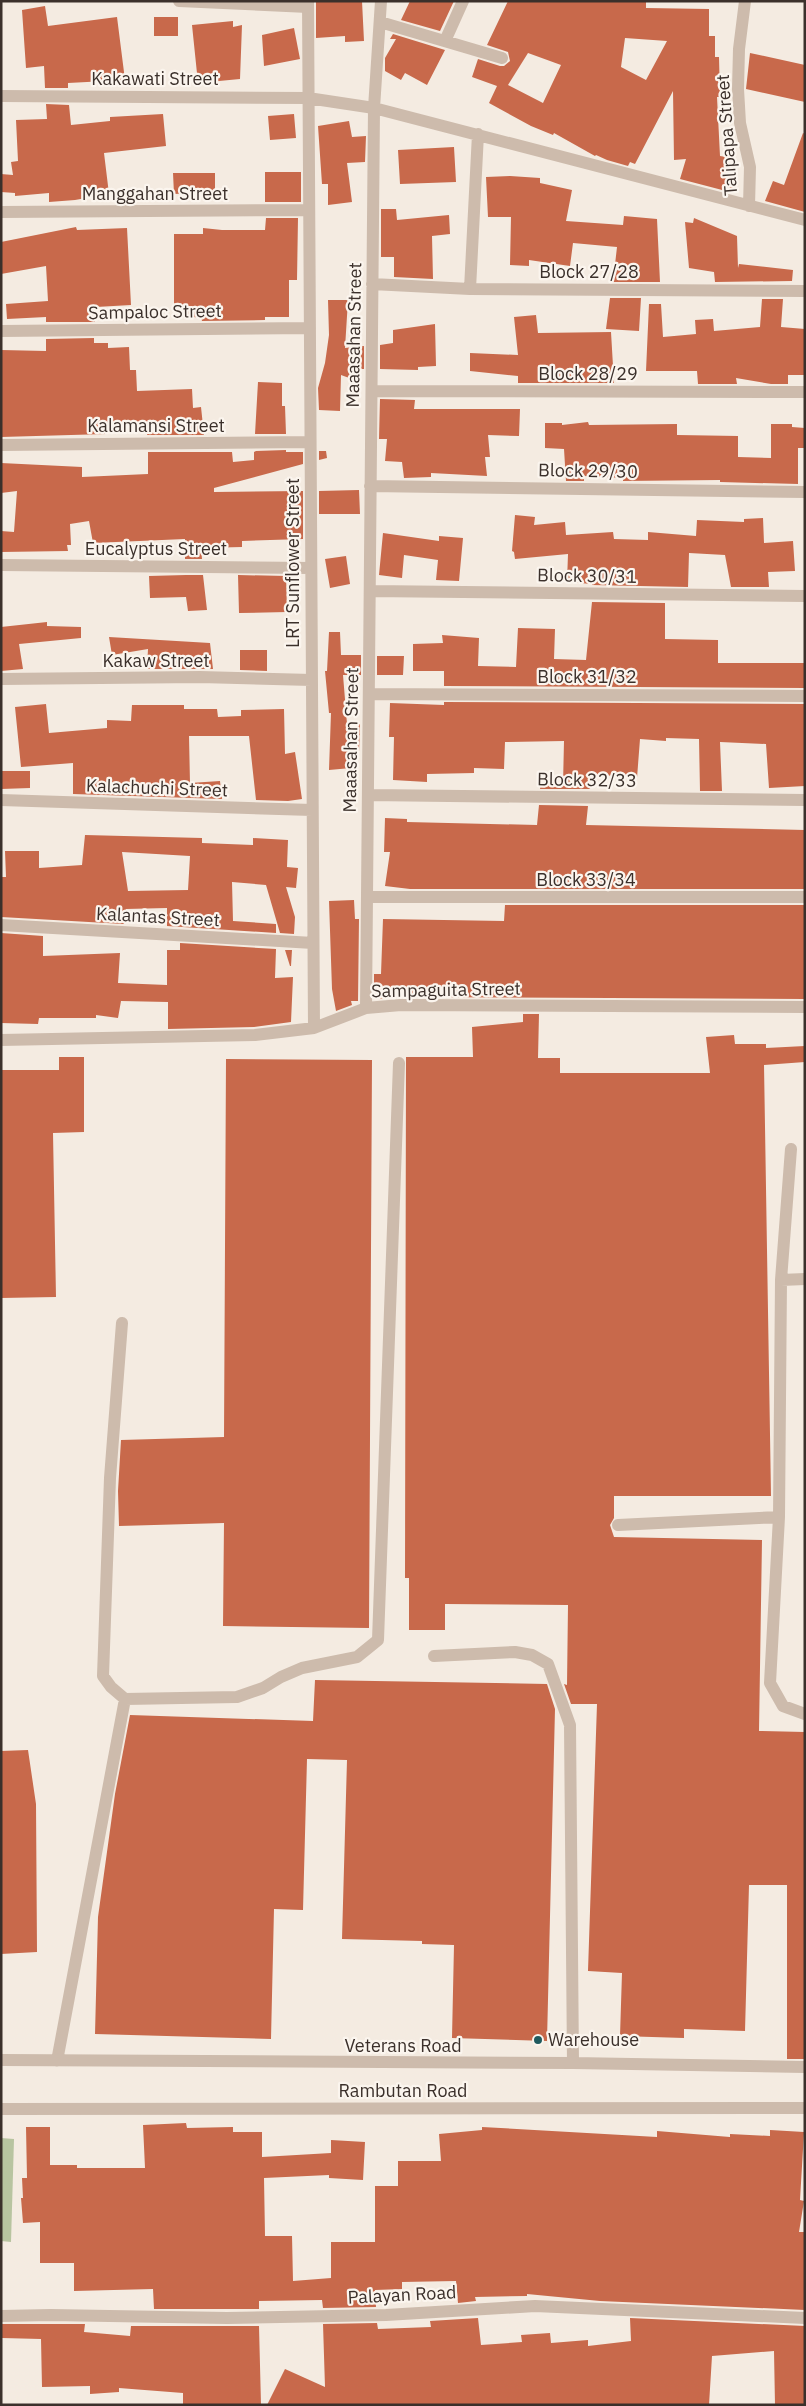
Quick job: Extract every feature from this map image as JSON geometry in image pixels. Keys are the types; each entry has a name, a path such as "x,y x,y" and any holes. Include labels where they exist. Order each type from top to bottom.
{"street":[{"path":"179,1 308,4"},
{"name":"Maaasahan Street","path":"366,1008 374,108 381,1"},
{"path":"446,41 464,1"},
{"name":"Talipapa Street","path":"745,1 739,49 738,89 740,123 750,167 749,206"},
{"name":"LRT Sunflower Street","path":"308,4 314,1028"},
{"path":"380,22 502,58"},
{"name":"Kakawati Street","path":"1,96 308,98 374,108"},
{"path":"374,108 805,220"},
{"path":"470,289 478,134"},
{"name":"Manggahan Street","path":"1,212 309,210"},
{"name":"Block 27/28","path":"372,284 470,289 805,291"},
{"name":"Sampaloc Street","path":"1,331 310,328"},
{"name":"Block 28/29","path":"372,391 805,392"},
{"name":"Kalamansi Street","path":"1,445 310,442"},
{"name":"Block 29/30","path":"370,486 805,492"},
{"name":"Eucalyptus Street","path":"1,566 311,568"},
{"name":"Block 30/31","path":"370,591 805,596"},
{"name":"Kakaw Street","path":"1,679 200,677 312,680"},
{"name":"Block 31/32","path":"369,694 805,696"},
{"name":"Block 32/33","path":"368,795 805,800"},
{"name":"Kalachuchi Street","path":"1,800 312,810"},
{"name":"Block 33/34","path":"367,897 805,897"},
{"name":"Kalantas Street","path":"1,926 313,943"},
{"name":"Sampaguita Street","path":"1,1040 255,1035 314,1028 366,1008 401,1005 805,1007"},
{"path":"122,1323 110,1478 103,1676 111,1687 125,1699 237,1698 263,1688 281,1676 302,1668 357,1657 378,1640 399,1063"},
{"path":"791,1149 781,1280 780,1517 770,1683 783,1706 805,1714"},
{"path":"781,1280 805,1279"},
{"path":"618,1525 780,1517"},
{"path":"434,1656 515,1652 532,1655 548,1664 570,1725 573,2063"},
{"path":"57,2061 125,1699"},
{"name":"Veterans Road","path":"1,2060 573,2063 805,2067"},
{"name":"Rambutan Road","path":"1,2109 805,2108"},
{"name":"Palayan Road","path":"1,2316 227,2318 386,2315 536,2306 805,2318"}],"green space":[{"path":"1,2138 14,2139 11,2242 1,2241"}],"building":[{"path":"316,1 362,1 364,41 345,42 345,36 316,38"},
{"path":"410,1 454,1 440,31 401,20"},
{"path":"508,1 646,1 646,8 709,9 709,36 715,36 715,57 719,57 720,97 717,97 720,156 726,157 728,171 736,171 736,191 726,191 680,179 686,159 674,160 673,91 635,164 630,162 628,166 595,156 554,133 553,135 531,126 489,103 497,86 472,77 478,59 500,66 504,66 510,61 508,52 487,45","holes":["625,38 667,41 646,80 621,67","528,53 561,65 543,103 508,85"]},
{"path":"45,6 48,26 117,17 125,80 68,83 68,88 45,88 44,66 26,68 22,10"},
{"path":"154,17 178,17 178,36 154,36"},
{"path":"233,21 233,27 242,25 240,79 198,83 192,25"},
{"path":"294,28 300,59 264,66 262,35"},
{"path":"393,34 445,50 427,85 405,73 401,80 385,71 385,58 396,39 390,39"},
{"path":"750,53 805,65 805,102 746,89"},
{"path":"46,104 69,105 71,125 110,121 110,117 163,114 166,146 104,153 109,194 49,202 49,193 15,196 15,193 1,192 1,174 13,175 11,162 18,161 16,120 47,119"},
{"path":"294,114 296,138 270,140 268,116"},
{"path":"349,121 352,137 366,136 365,162 347,163 352,202 328,205 328,184 322,184 318,126"},
{"path":"803,133 805,134 805,212 765,201 773,181 784,185"},
{"path":"454,147 456,182 400,184 398,150"},
{"path":"265,172 301,172 301,202 265,202"},
{"path":"173,173 215,173 215,192 174,194"},
{"path":"486,177 540,178 540,183 572,190 566,221 623,225 624,216 657,219 660,282 613,282 617,247 573,243 570,266 529,260 529,266 510,265 511,217 488,217"},
{"path":"381,209 396,209 397,220 449,215 450,234 432,236 433,279 394,277 394,257 381,257"},
{"path":"266,218 298,218 297,280 289,280 289,317 265,317 265,320 202,321 201,317 174,318 174,234 203,234 203,228 265,230"},
{"path":"694,218 737,236 738,268 739,264 793,270 792,281 715,282 714,272 689,268 685,222 693,223"},
{"path":"76,227 77,230 127,228 131,305 96,307 95,322 46,322 46,317 7,319 6,304 48,301 46,266 1,274 1,242"},
{"path":"610,298 641,298 639,331 606,329"},
{"path":"762,299 783,299 781,327 805,329 805,375 788,375 788,384 771,384 736,378 737,384 698,384 697,371 646,371 649,304 661,304 663,337 696,334 695,320 713,319 714,331 760,327"},
{"path":"328,300 348,300 345,348 364,346 364,369 353,369 352,379 341,375 340,411 319,410 318,388 325,363 329,335"},
{"path":"536,315 538,333 611,332 614,383 518,383 518,376 470,371 470,353 518,355 514,317"},
{"path":"435,324 436,366 418,367 418,370 380,369 380,345 393,343 393,330"},
{"path":"94,338 94,343 108,343 108,348 129,347 130,370 136,370 137,391 192,389 193,408 201,407 204,435 147,435 147,424 106,426 106,434 1,437 1,350 46,351 46,339"},
{"path":"258,382 282,383 282,406 285,406 286,434 255,434"},
{"path":"380,399 415,400 414,409 520,409 519,436 488,435 490,457 485,457 487,476 431,473 431,477 404,478 402,462 385,461 387,439 379,439"},
{"path":"588,422 589,425 677,424 677,435 738,436 738,457 771,458 771,424 792,424 792,427 805,428 805,448 798,448 798,484 720,482 720,480 623,481 623,478 584,476 584,481 566,481 564,449 545,448 545,423 562,423 562,425"},
{"path":"286,450 286,452 303,452 303,464 214,488 214,492 303,491 303,539 242,541 242,547 201,548 202,559 185,559 185,539 93,543 89,521 70,524 71,545 67,545 68,551 1,552 1,531 14,532 17,491 1,493 1,463 82,467 82,477 148,474 148,452 232,452 233,462 254,460 254,452 256,451"},
{"path":"319,451 326,451 327,458 319,460"},
{"path":"359,490 360,514 319,514 319,491"},
{"path":"515,515 535,517 534,525 565,522 566,535 613,532 614,539 648,540 648,532 696,536 697,520 744,522 744,519 763,518 764,543 793,541 795,571 768,572 769,587 731,587 725,555 689,553 688,587 592,585 567,582 568,554 515,559 514,552 512,551"},
{"path":"383,533 439,541 439,536 463,538 459,581 436,580 438,560 404,555 402,578 379,575"},
{"path":"346,556 350,584 330,588 325,559"},
{"path":"203,575 207,610 188,611 186,597 150,598 149,576"},
{"path":"238,575 286,576 287,612 239,613"},
{"path":"592,602 665,603 665,639 718,640 718,663 805,663 805,688 444,686 444,671 413,671 413,644 443,643 442,635 479,638 478,666 516,667 518,628 555,629 554,659 586,660"},
{"path":"47,622 47,626 81,627 81,638 19,644 23,669 1,671 1,627"},
{"path":"329,632 340,632 341,655 361,655 361,675 343,675 347,724 360,724 359,752 350,751 351,768 329,770 331,713 329,713 325,671 327,671"},
{"path":"109,637 210,643 213,669 147,669 148,649 112,655"},
{"path":"240,650 267,650 267,671 240,670"},
{"path":"377,656 404,656 403,675 377,675"},
{"path":"444,702 805,704 805,786 769,788 766,744 720,742 722,791 700,791 699,739 666,738 666,741 640,739 637,778 592,774 590,789 540,789 541,783 563,785 564,741 505,742 504,769 474,768 474,773 427,774 427,782 393,780 394,737 389,737 390,703 444,705"},
{"path":"46,704 49,733 107,728 107,720 131,721 132,705 184,705 184,709 217,709 218,717 241,716 241,710 284,709 285,754 295,752 302,799 288,801 256,800 249,736 189,736 190,783 220,781 222,799 73,794 73,763 21,767 15,707"},
{"path":"1,771 30,771 30,788 1,789"},
{"path":"539,805 588,806 586,825 805,830 805,889 410,889 385,886 390,852 384,852 385,818 407,819 407,822 537,825"},
{"path":"85,835 202,838 202,843 253,845 253,838 288,840 287,867 298,868 296,888 286,887 295,917 294,934 280,933 266,885 232,882 233,921 276,924 276,933 167,926 167,908 126,909 124,924 1,917 1,877 6,877 5,851 39,851 39,868 82,865","holes":["122,852 190,856 188,890 128,891"]},
{"path":"354,900 355,919 359,919 358,1001 351,1001 352,1005 336,1011 332,989 329,901"},
{"path":"505,905 805,905 805,999 401,997 374,999 374,974 381,974 383,919 504,921"},
{"path":"1,933 43,936 43,956 120,953 118,983 167,985 167,950 180,950 180,943 276,949 275,978 293,977 291,1022 254,1027 168,1029 168,1002 121,1001 118,1018 96,1015 96,1018 39,1018 38,1024 1,1023"},
{"path":"285,950 292,950 291,966 290,966"},
{"path":"523,1014 539,1014 538,1058 560,1058 560,1073 710,1073 706,1037 734,1035 735,1044 766,1044 766,1048 805,1046 805,1062 764,1065 771,1496 614,1496 614,1518 610,1525 614,1537 762,1540 759,1731 805,1732 805,2059 787,2059 787,1885 749,1885 745,2031 684,2029 684,2038 620,2036 622,1973 588,1971 597,1704 571,1704 564,1684 567,1685 568,1605 445,1604 445,1630 409,1630 409,1578 405,1578 406,1057 473,1057 472,1027 523,1022"},
{"path":"59,1057 84,1057 84,1132 53,1133 56,1297 1,1298 1,1070 59,1070"},
{"path":"226,1059 372,1060 369,1628 223,1626 224,1523 119,1526 118,1491 121,1440 224,1437"},
{"path":"315,1680 547,1684 555,1709 547,2041 452,2038 454,1945 422,1944 422,1941 342,1939 347,1760 307,1759 303,1910 274,1909 271,2039 95,2034 98,1917 115,1794 130,1715 313,1721"},
{"path":"28,1750 36,1804 37,1952 1,1954 1,1751"},
{"path":"186,2123 187,2128 233,2127 233,2132 262,2132 262,2157 331,2153 331,2140 365,2142 363,2180 329,2178 329,2175 264,2178 265,2236 292,2236 293,2281 331,2278 331,2242 375,2242 375,2186 398,2186 398,2161 441,2161 439,2134 482,2130 482,2127 657,2137 657,2131 730,2137 730,2134 770,2136 770,2130 804,2132 800,2200 804,2201 799,2232 805,2232 805,2310 600,2301 527,2294 527,2296 475,2297 476,2301 458,2303 456,2281 402,2282 402,2289 375,2290 376,2307 323,2308 322,2300 259,2301 259,2309 154,2309 153,2289 74,2291 74,2263 40,2263 40,2222 23,2223 21,2198 23,2198 22,2178 27,2178 26,2127 50,2127 50,2165 77,2165 77,2168 145,2168 143,2125"},
{"path":"478,2318 481,2345 522,2342 521,2335 550,2333 551,2343 588,2340 588,2346 631,2341 630,2318 805,2326 805,2405 775,2405 774,2351 712,2356 709,2405 267,2405 285,2369 325,2387 323,2324 377,2323 378,2329 431,2327 430,2321"},
{"path":"2,2324 85,2324 84,2332 130,2336 131,2326 259,2326 261,2405 183,2405 183,2393 119,2388 119,2392 90,2394 90,2386 42,2387 41,2339 2,2338"}],"place":[{"name":"Warehouse","path":"538,2040"}]}
